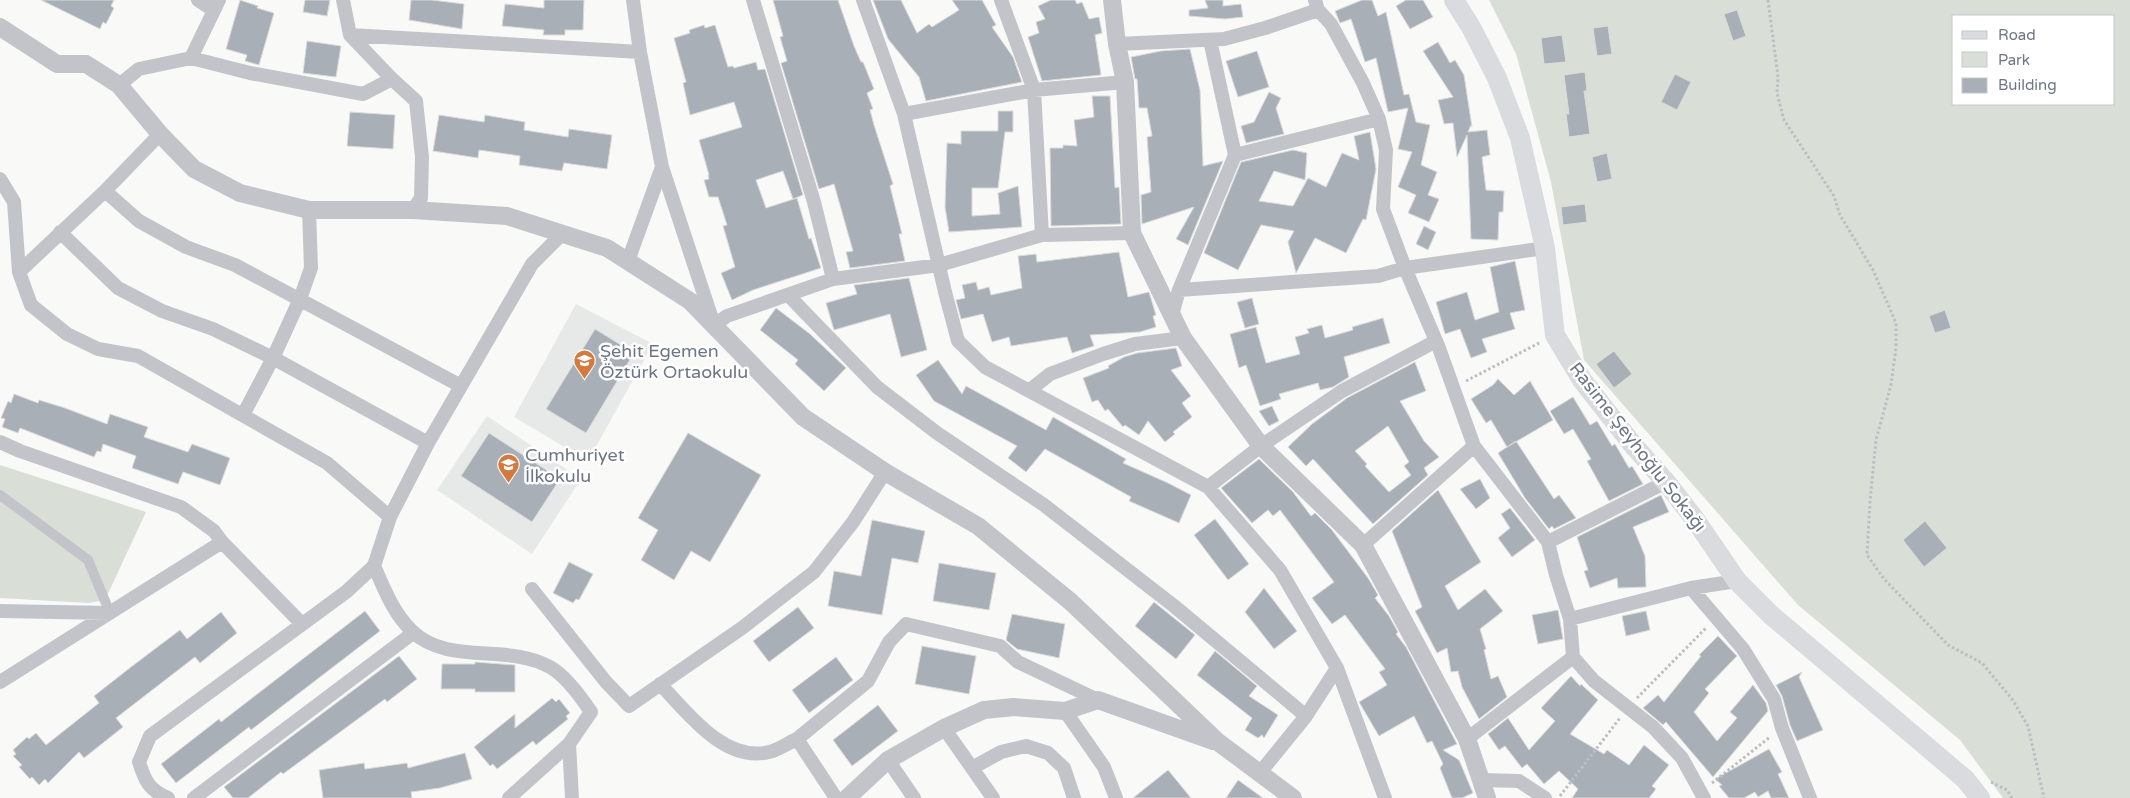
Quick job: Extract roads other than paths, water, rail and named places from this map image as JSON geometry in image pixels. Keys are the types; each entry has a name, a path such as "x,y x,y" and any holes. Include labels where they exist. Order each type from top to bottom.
{"main road":[{"name":"Rasime Şeyhoğlu Sokağı","path":"1454,0 1497,78 1520,138 1545,248 1555,335 1582,380 1694,518 1737,582 1771,614 1965,779 1980,798"}],"street":[{"path":"191,58 216,5 198,0"},
{"path":"343,0 350,35 392,80 416,101 422,157 421,198 414,210"},
{"path":"633,0 640,52 662,167 714,325"},
{"path":"753,0 814,202 833,279"},
{"path":"863,0 904,114 958,341 985,367 1208,487 1280,570 1337,668 1384,798"},
{"path":"1001,0 1034,90 1042,235"},
{"path":"1112,0 1117,44 1125,82 1132,233 1183,338 1262,446 1364,545 1467,739 1487,798"},
{"path":"1117,44 1224,39 1256,30 1317,5 1331,24 1363,83 1379,119 1386,150 1383,209 1454,387 1474,446 1548,542 1570,619 1573,658 1594,681 1653,727 1682,758 1703,795"},
{"path":"0,27 57,64 86,64 119,86 160,134 194,169 240,194 309,210 414,210 507,216 561,235 607,248 690,301 803,417 885,472 986,532 1071,602 1218,742 1293,798"},
{"path":"350,35 640,52"},
{"path":"1172,315 1179,290 1234,155 1210,40"},
{"path":"119,86 139,69 191,58 250,73 363,94 392,80"},
{"path":"904,114 1034,90 1125,82"},
{"path":"1234,155 1379,119"},
{"path":"19,272 105,191 160,134"},
{"path":"628,262 662,167"},
{"path":"0,179 14,202 19,272 31,305 67,334 98,349 138,356 327,463 390,517"},
{"path":"105,191 139,221 186,247 235,265 460,386"},
{"path":"243,414 273,358 300,299 311,268 309,210"},
{"path":"60,232 118,288 162,311 213,329 273,358 428,443"},
{"path":"714,325 727,316 789,296 833,279 939,265 1042,235 1132,233"},
{"path":"168,798 161,795 146,782 139,762 150,736 346,592 374,566 390,517 460,386 532,264 561,235"},
{"path":"1179,290 1378,276 1405,268 1545,248"},
{"path":"789,296 877,387 936,432 1044,505 1174,606 1306,716"},
{"path":"1030,390 1050,374 1103,354 1135,344 1183,338"},
{"path":"1208,487 1262,446 1342,391 1436,341"},
{"path":"0,442 20,451 181,508 214,531 222,542 302,624"},
{"path":"1364,545 1474,446"},
{"path":"532,589 606,682 629,706 742,628 814,572 853,522 885,472"},
{"path":"1548,542 1666,482"},
{"path":"0,495 88,560 110,613"},
{"path":"0,682 222,542"},
{"path":"374,566 395,613 414,633 433,645 455,650 522,656 551,667 577,692 591,712 569,744 509,798"},
{"path":"1570,619 1691,588 1737,582"},
{"path":"1691,588 1743,649 1774,699 1782,728 1810,798"},
{"path":"0,611 110,613"},
{"path":"660,684 708,734 738,752 768,752 797,739 868,681 889,642 906,624 1000,646 1018,662 1098,700 1218,742"},
{"path":"194,798 414,633"},
{"path":"1467,739 1573,658"},
{"path":"1259,774 1306,716 1337,668"},
{"path":"847,798 888,760 944,728 984,710 1014,707 1065,711 1098,700"},
{"path":"1065,711 1104,767 1116,798"},
{"path":"944,728 993,798"},
{"path":"797,739 836,798"},
{"path":"569,744 572,798"},
{"path":"972,768 1001,752 1026,746 1048,753 1064,768 1074,798"},
{"path":"888,760 914,798"},
{"path":"1481,780 1519,781 1545,798"}],"place":[{"name":"Şehit Egemen Öztürk Ortaokulu","path":"584,380"},
{"name":"Cumhuriyet İlkokulu","path":"509,484"}]}
